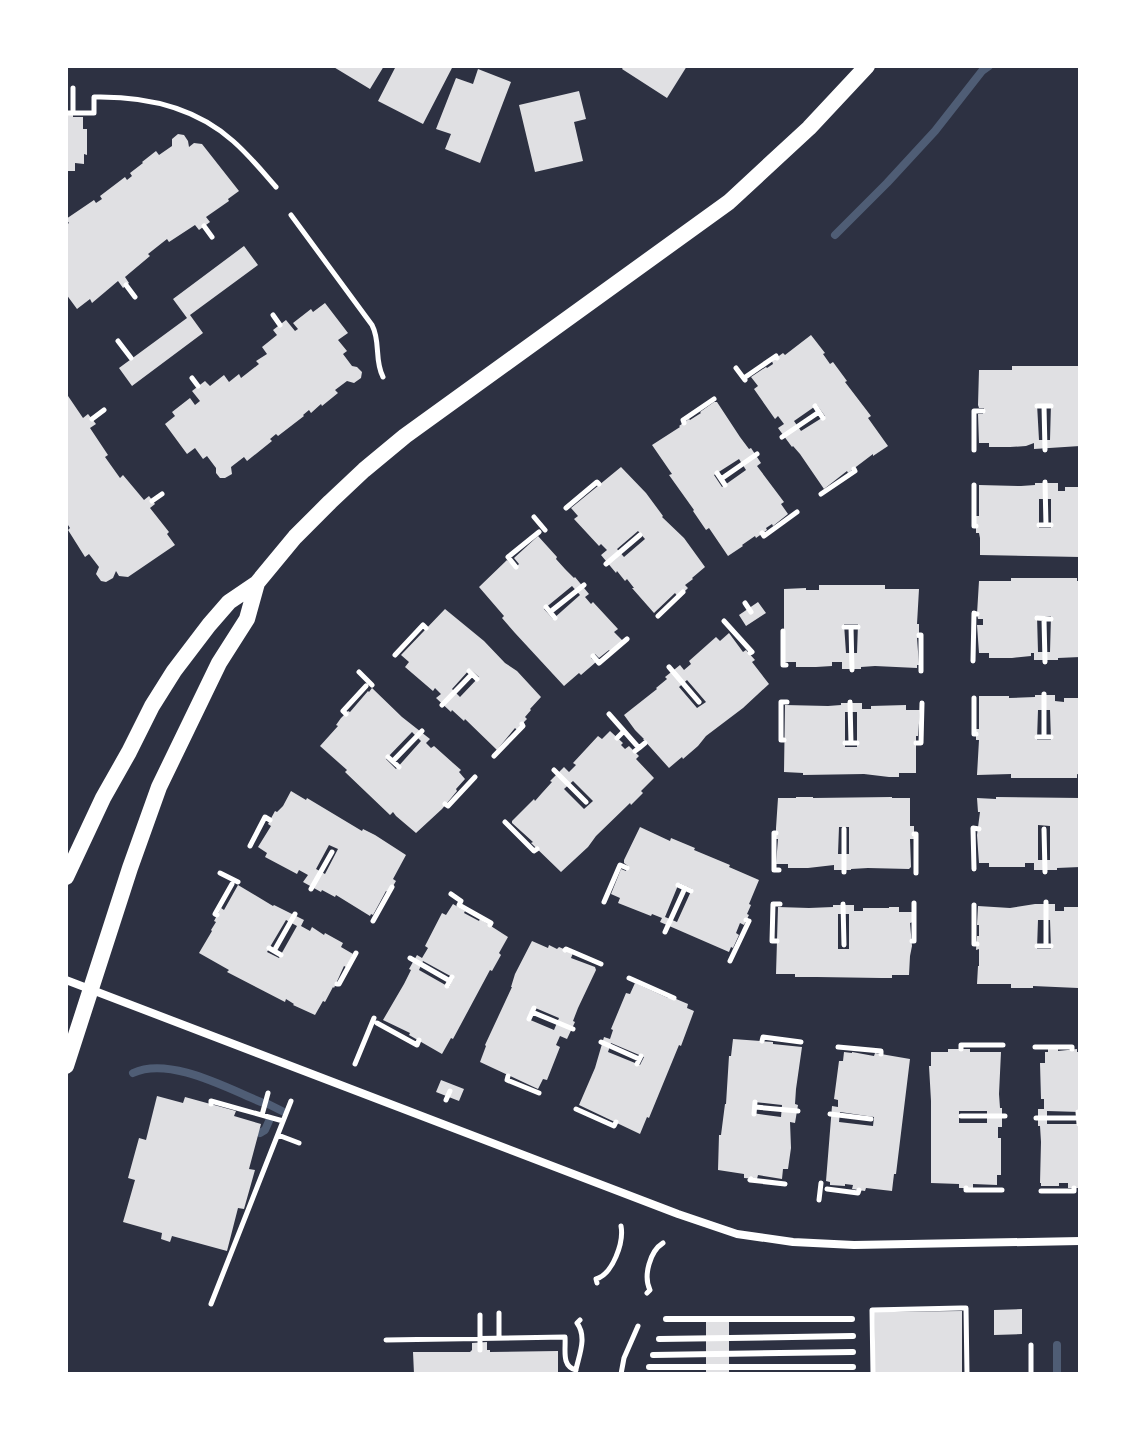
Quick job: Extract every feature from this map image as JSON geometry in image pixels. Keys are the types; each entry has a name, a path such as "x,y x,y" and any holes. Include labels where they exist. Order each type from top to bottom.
{"main road":[{"path":"66,877 103,798 159,694 229,602 257,583 295,537 364,470 459,395 722,207 809,128 867,66"},
{"path":"66,1066 159,787 219,663 247,619 257,583"}],"street":[{"path":"66,980 724,1230 781,1241 825,1244 1080,1241"}],"lane":[{"path":"666,1319 852,1319"},
{"path":"659,1339 853,1336"},
{"path":"653,1355 853,1352"},
{"path":"649,1367 853,1367"}],"path":[{"path":"73,88 70,113 94,113 94,97 119,97 163,103 200,119 223,133 250,157 276,187"},
{"path":"291,215 372,325 378,340 378,362 383,377"},
{"path":"204,226 212,237"},
{"path":"126,285 135,297"},
{"path":"273,315 280,325"},
{"path":"118,341 131,358"},
{"path":"736,368 744,380 777,358"},
{"path":"192,378 198,386"},
{"path":"684,423 683,420 714,399"},
{"path":"1044,406 1045,450"},
{"path":"92,419 104,410"},
{"path":"974,450 977,434 974,411 983,411"},
{"path":"782,437 819,412"},
{"path":"725,485 719,476 757,454"},
{"path":"821,494 854,469"},
{"path":"566,508 597,482 599,484"},
{"path":"1045,482 1045,525"},
{"path":"974,485 976,526"},
{"path":"152,501 162,494"},
{"path":"762,533 764,536 797,512"},
{"path":"516,567 508,557 542,531 534,517"},
{"path":"606,564 640,536"},
{"path":"550,612 584,585"},
{"path":"658,616 683,592"},
{"path":"745,603 751,612"},
{"path":"973,661 976,646 974,613 977,614"},
{"path":"1044,618 1045,662"},
{"path":"724,621 750,653"},
{"path":"395,655 406,647 423,625 426,628"},
{"path":"852,670 848,627 858,627"},
{"path":"783,631 783,665 786,665"},
{"path":"919,635 921,671"},
{"path":"593,656 599,663 627,639"},
{"path":"669,667 699,702"},
{"path":"346,714 343,711 366,689 359,672"},
{"path":"442,705 472,675"},
{"path":"1044,694 1044,737"},
{"path":"784,740 781,740 781,702 787,702"},
{"path":"850,702 851,743"},
{"path":"916,743 921,743 922,703"},
{"path":"975,703 976,734"},
{"path":"609,714 637,750 645,743"},
{"path":"617,738 629,723"},
{"path":"494,756 522,724"},
{"path":"399,767 391,759 422,731"},
{"path":"554,770 586,802"},
{"path":"445,804 448,806 462,786 475,777"},
{"path":"250,846 265,817 270,820"},
{"path":"505,822 534,851 537,849"},
{"path":"974,869 973,828 979,829"},
{"path":"844,829 844,872"},
{"path":"1044,829 1045,872"},
{"path":"776,833 774,870 779,870"},
{"path":"914,834 916,873"},
{"path":"255,836 262,839"},
{"path":"311,889 331,852"},
{"path":"604,902 620,865 627,868"},
{"path":"217,915 233,887 220,873"},
{"path":"373,921 392,887"},
{"path":"665,932 685,888"},
{"path":"451,894 461,901 458,906 490,925"},
{"path":"1037,946 1049,946 1046,902"},
{"path":"912,941 914,903"},
{"path":"777,941 772,941 773,904 780,904"},
{"path":"843,904 844,945"},
{"path":"974,905 974,944 977,944"},
{"path":"275,951 295,914"},
{"path":"730,961 749,921 746,920"},
{"path":"565,950 601,964"},
{"path":"337,984 356,953"},
{"path":"410,958 450,981"},
{"path":"629,978 674,998"},
{"path":"529,1019 533,1010 573,1029"},
{"path":"355,1064 375,1021 417,1045 419,1040"},
{"path":"762,1041 763,1037 801,1042"},
{"path":"601,1042 639,1059"},
{"path":"961,1049 961,1045 993,1048 1003,1045"},
{"path":"838,1047 881,1051 881,1054"},
{"path":"1035,1047 1072,1049"},
{"path":"508,1076 507,1080 531,1087 539,1093"},
{"path":"446,1100 450,1091"},
{"path":"262,1115 268,1093"},
{"path":"211,1104 211,1101 283,1121"},
{"path":"211,1304 253,1189 291,1101"},
{"path":"755,1107 798,1111"},
{"path":"576,1109 614,1126 616,1122"},
{"path":"830,1114 871,1120"},
{"path":"961,1117 1005,1116"},
{"path":"1036,1118 1078,1118"},
{"path":"278,1135 299,1143"},
{"path":"751,1179 785,1184"},
{"path":"819,1200 821,1183"},
{"path":"966,1188 1002,1190"},
{"path":"1041,1191 1074,1191 1074,1188"},
{"path":"827,1189 858,1193 859,1190"},
{"path":"597,1283 596,1279 606,1275 609,1270 622,1239 621,1226"},
{"path":"647,1293 650,1290 646,1273 657,1247 663,1243"},
{"path":"873,1374 872,1310 966,1308 967,1374"},
{"path":"499,1313 499,1338"},
{"path":"480,1315 480,1350"},
{"path":"386,1340 565,1337 566,1364 575,1372 583,1339 577,1323 580,1320"},
{"path":"621,1374 624,1358 638,1326"},
{"path":"1031,1345 1031,1374"}],"building":[{"path":"332,66 384,66 370,89"},
{"path":"396,66 453,66 423,124 378,101"},
{"path":"624,66 687,66 667,98 622,69"},
{"path":"478,69 511,82 480,163 445,149 451,134 436,129 456,78 473,84"},
{"path":"579,91 586,119 574,122 583,161 535,172 519,105"},
{"path":"66,114 83,117 83,129 87,129 87,155 84,154 84,164 75,163 75,171 66,171"},
{"path":"178,134 184,135 189,147 194,143 202,144 239,191 206,217 210,222 199,230 195,225 169,242 167,239 148,254 150,256 125,277 129,283 123,288 118,281 92,303 90,299 77,309 66,294 66,225 69,223 66,219 94,200 96,203 102,199 100,196 125,177 127,180 132,176 130,173 156,151 159,155 172,146 172,139"},
{"path":"244,246 258,265 190,315 203,333 132,386 119,368 187,318 173,299"},
{"path":"325,303 348,333 338,340 347,351 343,354 352,366 362,372 361,378 354,383 347,381 322,406 311,413 309,410 278,436 276,434 247,461 244,457 231,467 232,474 225,478 220,478 207,456 203,459 195,448 187,454 165,424 175,416 172,412 190,398 195,405 200,401 192,391 205,381 210,386 224,375 229,382 239,374 241,378 267,354 262,347 277,335 273,330 286,320 295,331 298,329 293,323"},
{"path":"811,335 830,364 833,362 847,381 888,446 824,489 778,428 784,424 778,416 775,419 754,389 758,386 751,377 773,364 772,361 783,353 785,355","holes":["817,405 825,416 801,431 794,421"]},
{"path":"1012,366 1078,366 1080,446 1034,449 1034,443 989,447 989,443 979,443 978,414 983,414 984,408 978,405 979,370 1012,370","holes":["1037,404 1051,404 1050,440 1039,440"]},
{"path":"66,393 83,418 88,414 96,424 90,428 120,478 123,475 144,500 149,496 155,504 150,508 175,545 128,577 119,576 116,571 113,578 101,581 96,574 99,567 89,554 85,557 68,530"},
{"path":"717,402 761,463 757,466 784,502 781,504 788,514 728,556 709,528 706,530 652,445","holes":["739,459 746,470 722,487 714,475"]},
{"path":"621,467 646,493 662,517 684,538 705,567 685,585 686,590 678,597 675,593 654,613 627,579 625,581 616,573 601,555 607,550 601,544 599,546 574,519 578,516 571,508","holes":["638,531 645,539 624,557 617,549"]},
{"path":"1058,483 1058,491 1065,491 1065,487 1080,487 1080,557 980,555 980,538 976,533 979,485","holes":["1039,499 1051,499 1051,528 1039,528"]},
{"path":"538,536 589,594 585,597 591,604 593,602 618,629 614,632 623,641 599,658 595,654 591,658 596,662 564,686 502,618 504,616 479,587 507,560 516,567 519,564 514,558","holes":["572,586 580,595 553,619 544,609"]},
{"path":"1011,578 1077,578 1080,581 1080,657 1034,660 1034,653 1031,656 989,658 989,653 979,653 977,625 983,625 983,619 978,619 977,614 979,581 1011,581","holes":["1037,616 1051,616 1050,652 1038,652"]},
{"path":"819,585 885,585 885,589 919,589 917,668 875,666 842,669 842,662 832,662 832,666 796,667 796,662 784,662 784,589 819,590","holes":["844,624 858,624 857,653 846,653"]},
{"path":"758,602 766,613 746,626 739,615"},
{"path":"445,609 517,671 541,697 530,709 525,717 527,719 497,750 465,719 451,712 436,698 441,694 435,688 433,691 405,667 409,662 401,655","holes":["470,669 479,677 460,697 452,689"]},
{"path":"729,633 743,652 746,650 755,660 752,662 769,684 669,768 624,715 657,689 667,679 665,677 680,665 684,670 691,664 689,661 716,637 720,641","holes":["687,680 706,702 697,708 679,687"]},
{"path":"372,688 430,739 426,743 431,748 434,746 461,770 459,772 465,779 442,809 416,833 393,812 390,815 320,746 341,718","holes":["412,732 421,741 396,769 386,759"]},
{"path":"1055,695 1055,701 1064,702 1064,698 1080,698 1080,775 1077,774 1077,778 1011,778 1011,774 977,775 979,696","holes":["1038,710 1050,710 1051,740 1037,740"]},
{"path":"862,703 862,709 871,709 871,706 906,705 906,710 920,710 916,773 899,773 899,777 889,777 784,772 785,705","holes":["845,712 857,712 857,747 845,747"]},
{"path":"610,731 625,749 629,746 639,756 636,759 654,778 641,791 643,793 561,872 512,821 535,801 564,767 569,772 576,765 573,763 598,736 602,739","holes":["573,781 593,801 584,809 564,789"]},
{"path":"291,791 362,831 375,835 406,855 393,879 396,881 389,893 386,891 373,915 303,882 308,875 299,870 297,874 265,857 267,853 258,847 271,826 268,824 275,811 283,806","holes":["329,845 338,849 325,874 316,869"]},
{"path":"778,798 910,798 910,826 914,826 914,839 910,839 911,867 834,870 834,865 788,868 788,864 776,864","holes":["839,827 849,827 849,854 838,854"]},
{"path":"977,798 1080,798 1080,867 1034,870 1034,863 1025,863 1025,867 989,867 989,863 979,863 977,835 980,812","holes":["1038,825 1050,826 1050,860 1038,860"]},
{"path":"640,827 695,848 759,880 749,904 749,915 744,925 740,923 733,948 729,952 660,922 662,918 618,903 620,898 611,894 621,869 626,871 628,866 624,860","holes":["679,883 692,889 677,922 665,917"]},
{"path":"238,885 304,920 301,926 310,931 312,927 343,943 341,947 353,954 315,1015 227,972 229,970 199,953 221,908 224,910","holes":["286,920 297,926 279,958 267,952"]},
{"path":"453,904 508,937 492,971 442,1054 383,1020 417,955 422,958 428,948 425,946 442,913 446,915","holes":["423,961 454,978 449,987 419,970"]},
{"path":"1055,904 1055,911 1064,911 1064,907 1080,907 1078,988 1011,988 1011,984 977,984 978,906 1010,908","holes":["1038,920 1050,920 1051,949 1037,949"]},
{"path":"854,905 854,911 863,911 863,908 899,907 899,912 912,912 909,975 881,978 776,974 778,907","holes":["838,914 849,914 849,949 838,949"]},
{"path":"532,941 573,953 571,958 596,970 567,1039 560,1036 556,1045 560,1047 547,1080 543,1079 538,1089 480,1062 515,974","holes":["533,1007 559,1018 554,1030 528,1019"]},
{"path":"635,983 688,1004 687,1008 694,1011 640,1134 579,1105 604,1037 610,1039 626,993 630,994","holes":["611,1043 644,1057 640,1065 608,1052"]},
{"path":"733,1039 802,1047 796,1089 795,1104 798,1105 795,1123 790,1122 791,1148 788,1169 783,1169 782,1179 758,1175 757,1179 744,1178 744,1174 718,1170 719,1135","holes":["754,1102 782,1105 781,1117 752,1113"]},
{"path":"948,1049 970,1049 970,1052 1001,1052 999,1094 1002,1127 998,1127 998,1138 1001,1138 1001,1175 997,1175 997,1185 973,1184 973,1188 959,1188 959,1184 931,1183 929,1066 931,1052 948,1052","holes":["959,1111 987,1111 987,1123 959,1123"]},
{"path":"1048,1049 1077,1049 1080,1052 1080,1112 1047,1111 1047,1124 1080,1124 1080,1188 1068,1188 1068,1183 1041,1186 1040,1183 1038,1109 1044,1109 1044,1099 1041,1099 1040,1063 1045,1063"},
{"path":"844,1052 910,1059 892,1191 866,1188 865,1191 852,1189 853,1185 830,1185 826,1181 832,1106 838,1107 838,1100 834,1099 839,1061 843,1061","holes":["840,1112 874,1117 873,1126 839,1122"]},
{"path":"441,1080 464,1089 459,1101 436,1092"},
{"path":"157,1096 183,1103 185,1097 236,1111 234,1116 261,1124 249,1169 255,1170 244,1209 238,1208 227,1251 172,1236 170,1242 161,1239 162,1233 123,1222 135,1180 128,1178 139,1138 146,1140"},
{"path":"1022,1309 1022,1334 994,1335 994,1310"},
{"path":"962,1311 962,1374 875,1374 874,1312"},
{"path":"706,1321 729,1321 729,1374 706,1374"},
{"path":"487,1342 490,1352 558,1351 558,1374 414,1374 413,1352 470,1352 472,1343"}],"waterway":[{"path":"835,235 935,131 989,66"},
{"path":"133,1073 163,1068 180,1071 261,1102"},
{"path":"268,1104 282,1111"},
{"path":"260,1133 269,1121"},
{"path":"1057,1345 1057,1374"}]}
